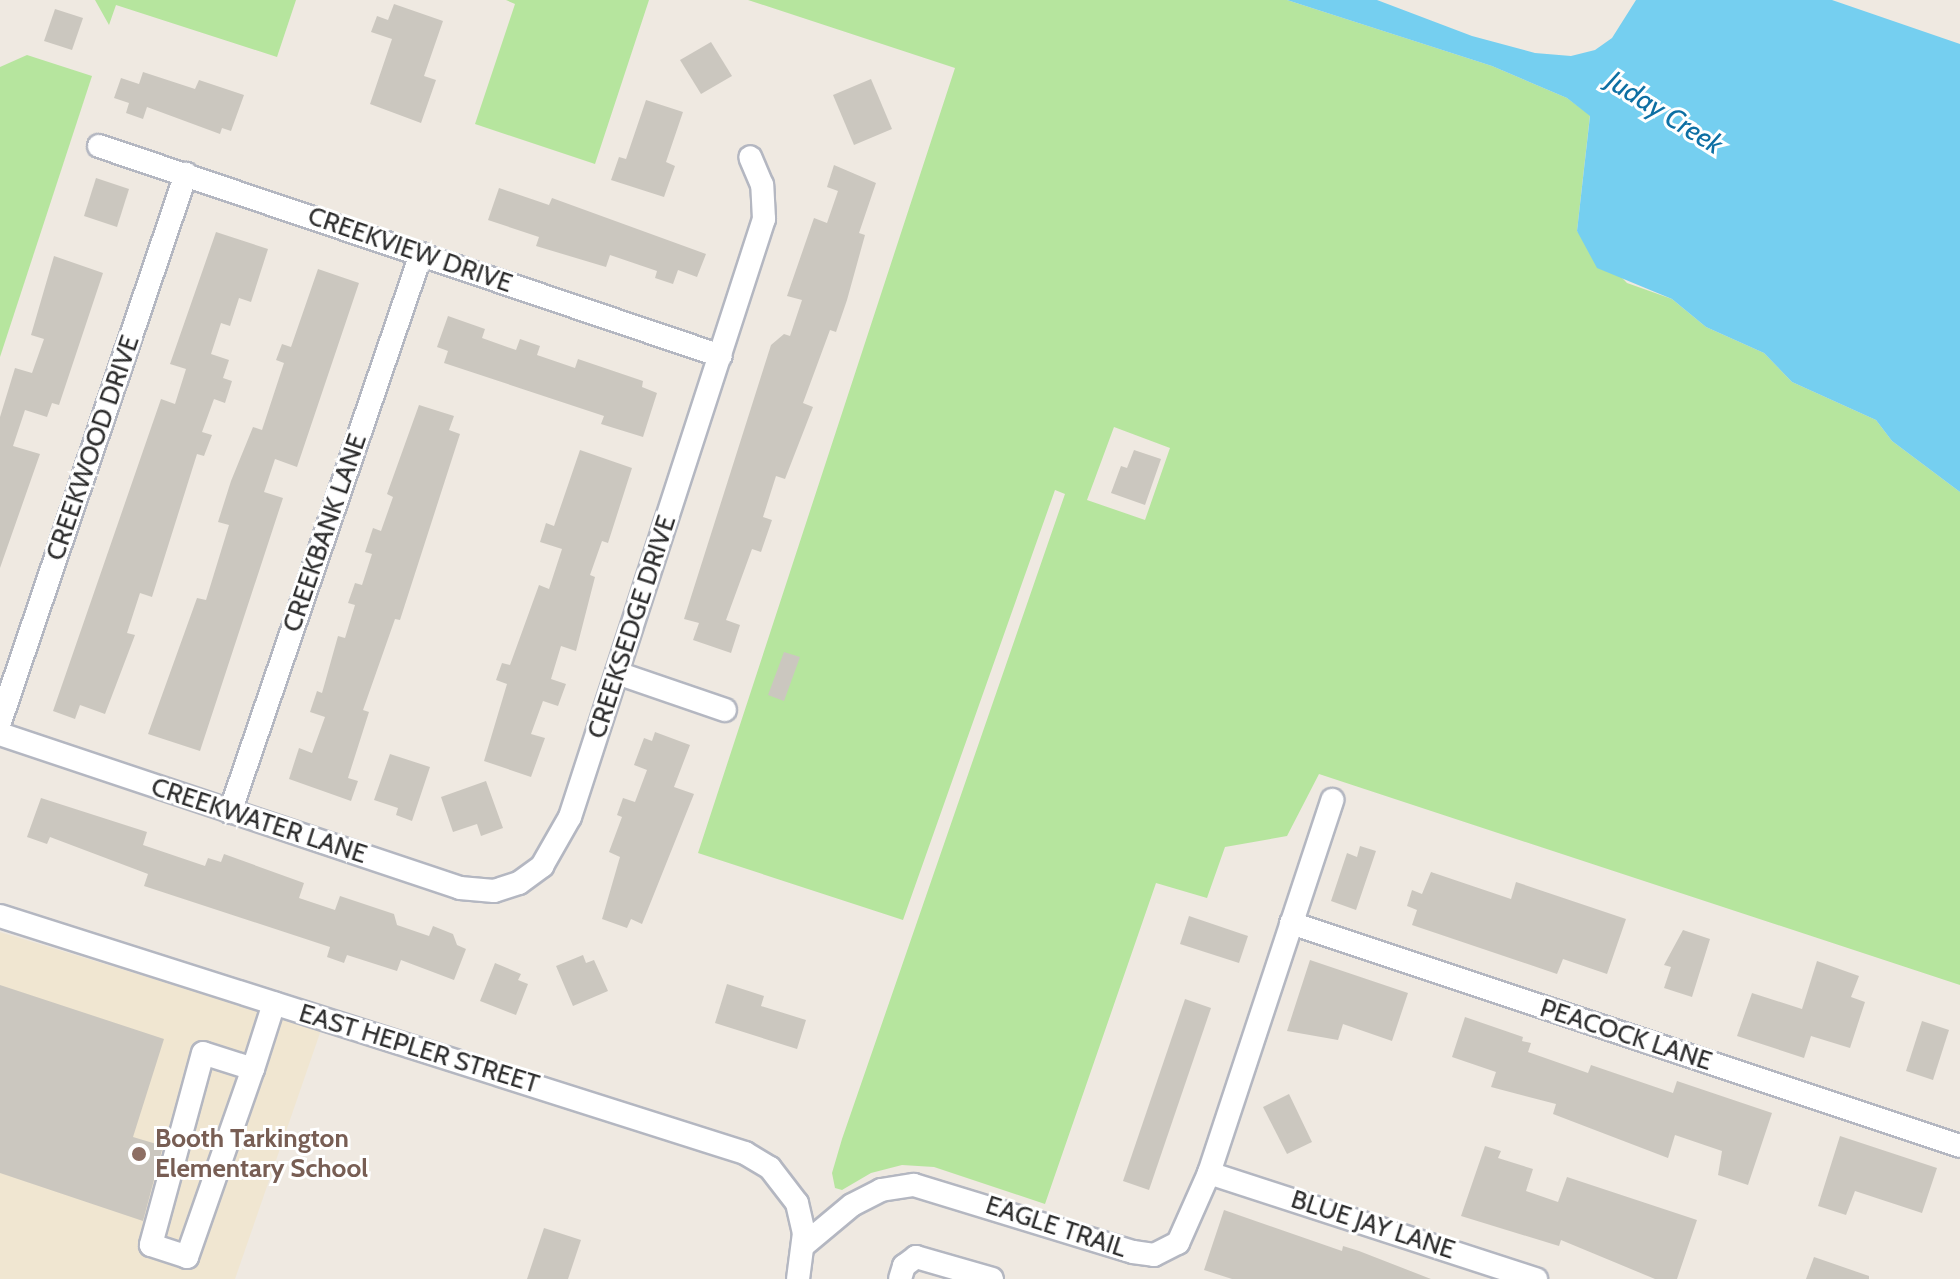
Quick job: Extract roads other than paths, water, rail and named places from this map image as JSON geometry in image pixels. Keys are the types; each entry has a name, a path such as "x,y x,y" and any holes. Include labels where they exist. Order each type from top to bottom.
{"street":[{"name":"CREEKVIEW DRIVE","path":"99,146 721,356"},
{"name":"CREEKSEDGE DRIVE","path":"523,891 562,836 764,219 762,185 750,157"},
{"name":"CREEKWOOD DRIVE","path":"0,722 186,174"},
{"name":"CREEKBANK LANE","path":"230,812 421,254"},
{"path":"617,673 725,710"},
{"name":"CREEKWATER LANE","path":"0,734 460,888 523,891"},
{"name":"EAGLE TRAIL","path":"803,1235 881,1190 914,1185 1154,1255 1186,1234 1332,800"},
{"name":"EAST HEPLER STREET","path":"0,916 745,1153 785,1184 803,1235"},
{"name":"PEACOCK LANE","path":"1291,923 1960,1146"},
{"path":"253,1069 203,1053 151,1245 187,1257 253,1069 274,1003"},
{"name":"BLUE JAY LANE","path":"1209,1173 1536,1279"},
{"path":"798,1279 803,1235"},
{"path":"900,1279 904,1266 916,1257 992,1279"}],"water":[{"name":"Juday Creek","path":"1287,0 1377,0 1472,36 1535,53 1571,56 1595,50 1612,38 1636,0 1832,0 1960,44 1960,492 1892,441 1876,420 1792,382 1764,353 1706,327 1672,299 1597,268 1577,231 1590,116 1567,98 1492,66"}],"place":[{"name":"Booth Tarkington Elementary School","path":"139,1154"}]}
